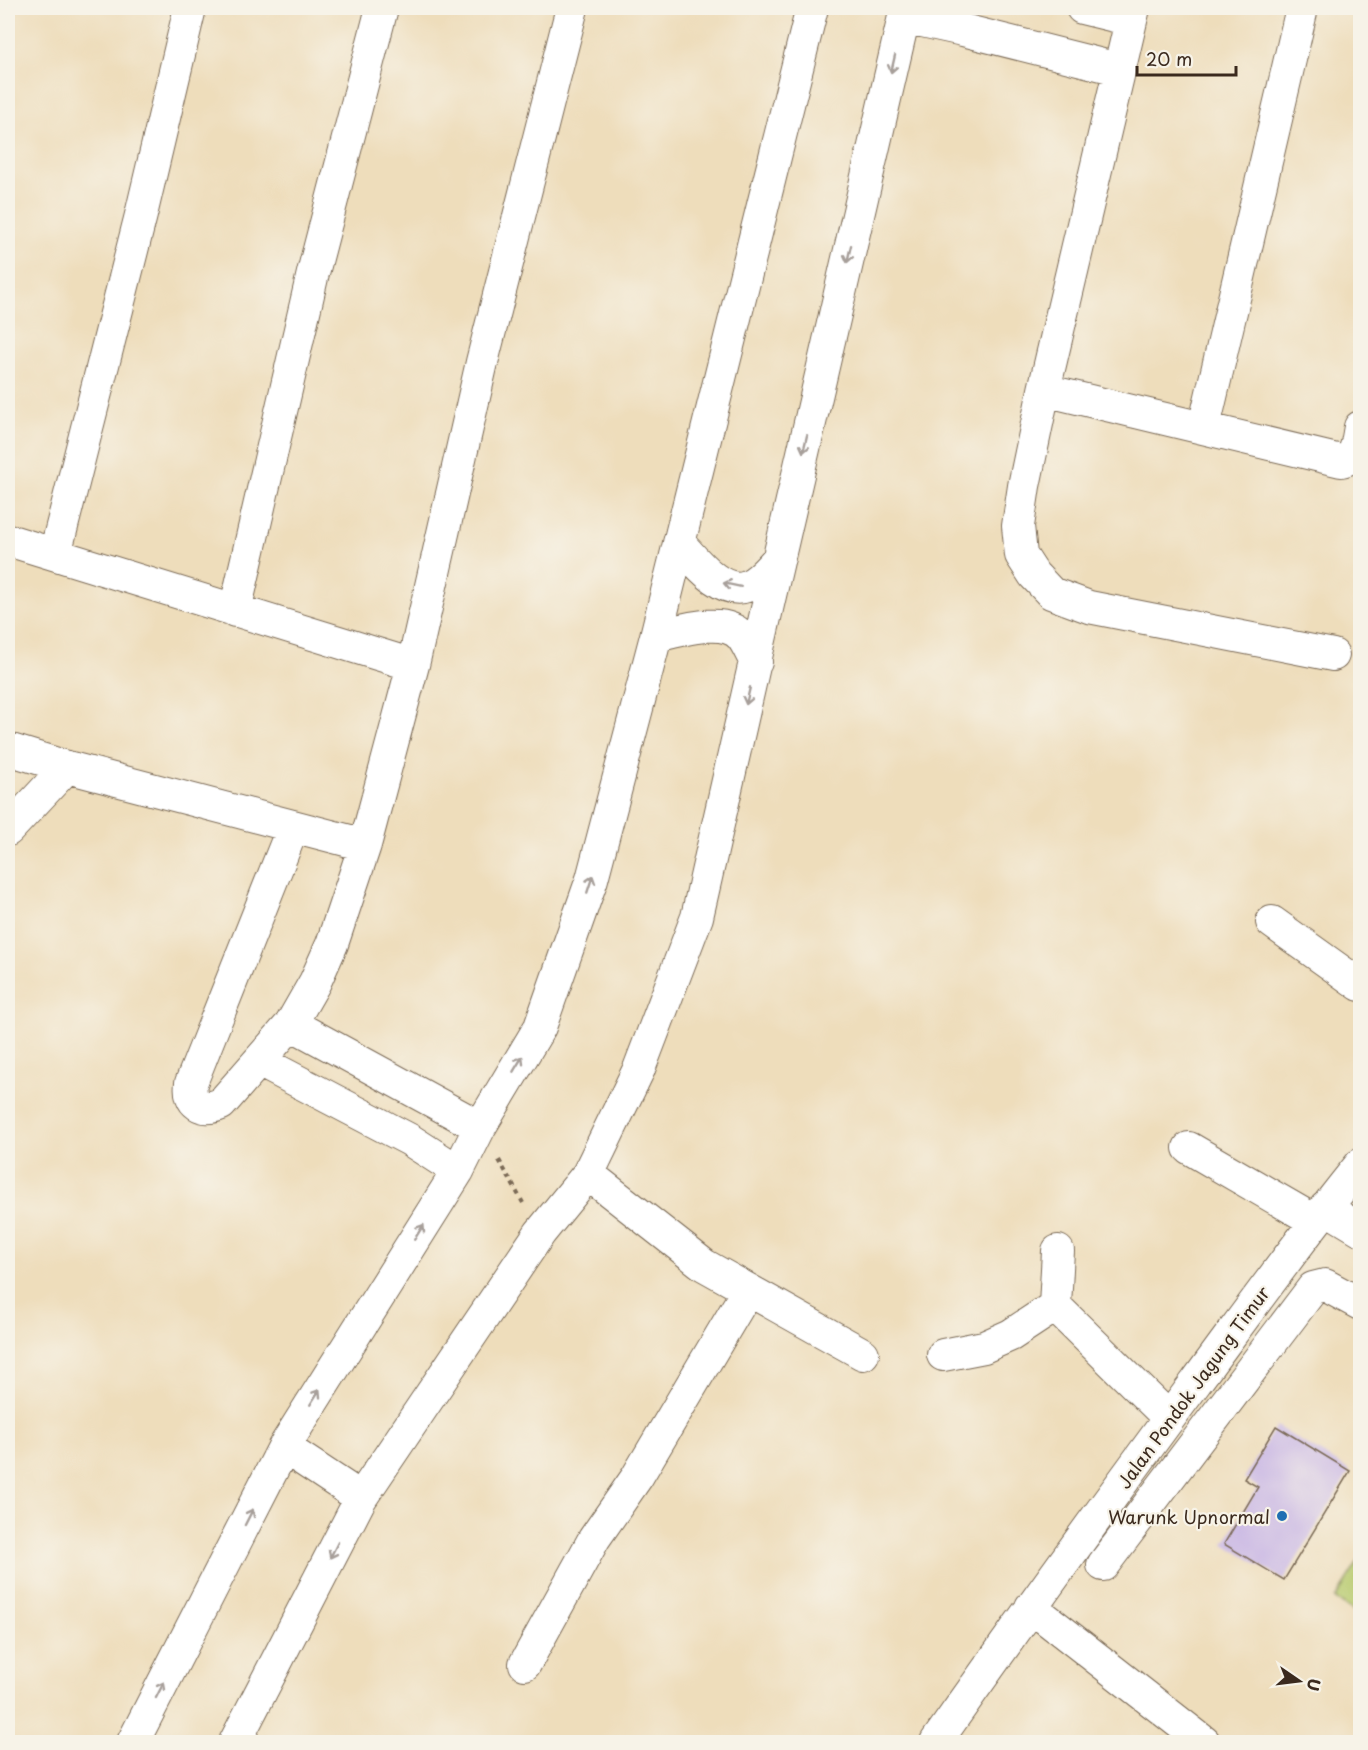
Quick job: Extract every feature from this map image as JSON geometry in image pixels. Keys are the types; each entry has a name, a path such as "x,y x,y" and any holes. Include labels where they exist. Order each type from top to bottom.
{"street":[{"path":"55,554 141,215 190,8"},
{"path":"235,611 313,273 382,8"},
{"path":"293,828 191,1083 189,1094 193,1101 205,1107 221,1104 291,1024 315,982 332,944 365,845 413,664 482,362 572,8"},
{"path":"134,1743 284,1447 458,1171 480,1127 540,1027 592,879 656,636 812,8"},
{"path":"1083,8 1133,14 1044,390 1024,486 1018,526 1021,555 1034,575 1051,593 1089,607 1333,655"},
{"path":"1204,427 1302,8"},
{"path":"235,1743 361,1498 540,1233 588,1174 639,1069 698,916 905,12 963,30 1119,69"},
{"path":"1044,390 1341,461 1349,460 1354,455 1360,427"},
{"path":"8,540 413,664"},
{"path":"679,543 708,575 728,586 745,587 751,584 779,558"},
{"path":"656,636 707,625 726,627 741,635 756,662"},
{"path":"8,749 293,828 365,845"},
{"path":"8,830 68,767"},
{"path":"1272,922 1360,985"},
{"path":"291,1024 480,1127"},
{"path":"259,1061 410,1140 458,1171"},
{"path":"1189,1148 1320,1214 1360,1229"},
{"name":"Jalan Pondok Jagung Timur","path":"936,1743 1031,1607 1320,1214 1360,1165"},
{"path":"588,1174 704,1265 863,1354"},
{"path":"1058,1251 1055,1306 1188,1452"},
{"path":"1103,1565 1313,1288 1325,1285 1360,1304"},
{"path":"525,1664 594,1539 638,1477 748,1290"},
{"path":"943,1355 984,1347 1002,1339 1055,1306"},
{"path":"284,1447 361,1498"},
{"path":"1031,1607 1204,1743"}],"path":[{"path":"480,1127 540,1233"}],"green space":[{"path":"1360,1559 1360,1615 1335,1599"}],"building":[{"name":"Warunk Upnormal","path":"1276,1426 1350,1471 1284,1580 1224,1544 1258,1487 1244,1479"}],"place":[{"name":"Warunk Upnormal","path":"1282,1516"}]}
